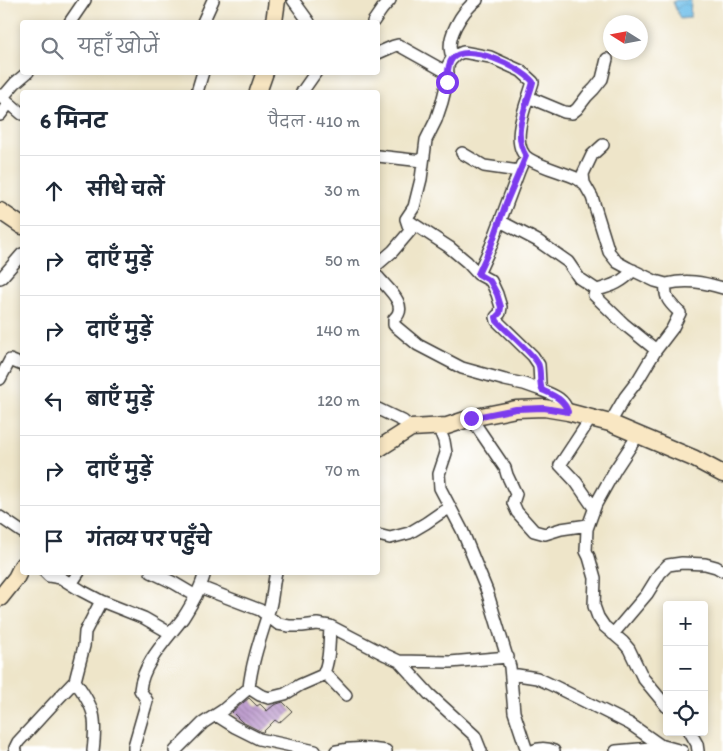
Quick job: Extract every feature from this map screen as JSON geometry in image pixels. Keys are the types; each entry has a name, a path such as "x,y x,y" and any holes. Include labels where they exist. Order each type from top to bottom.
{"street":[{"path":"71,20 86,0"},
{"path":"204,20 213,0"},
{"path":"274,20 277,0"},
{"path":"293,0 308,20"},
{"path":"375,20 390,0"},
{"path":"453,58 450,53 450,42 456,26 472,1"},
{"path":"380,52 398,45 448,73"},
{"path":"406,219 414,207 421,179 426,140 436,120 446,89 448,65 456,55 463,52 490,56 521,71 533,82 520,121 521,148 527,158 584,183"},
{"path":"528,97 564,112 572,113 578,110 602,79 607,60"},
{"path":"0,115 4,99 15,83 24,75"},
{"path":"197,90 202,75"},
{"path":"259,90 264,75"},
{"path":"303,90 314,75"},
{"path":"4,99 20,112"},
{"path":"603,145 592,155 582,174 584,183 592,197 609,252 617,262 655,281 666,284 689,280 723,288"},
{"path":"462,154 484,166 519,171"},
{"path":"380,156 422,160"},
{"path":"478,274 526,156"},
{"path":"0,211 20,225"},
{"path":"380,262 393,251 410,231 406,219"},
{"path":"406,219 448,247 467,262 478,274 490,281 501,307 500,313 496,317 497,321 533,356 539,365 542,390"},
{"path":"500,221 538,241 568,262 579,278 598,290"},
{"path":"0,278 20,256"},
{"path":"633,270 625,279 598,290 594,295 624,324 656,350"},
{"path":"380,280 392,293 399,305 399,312 394,320 394,325 418,345 462,368 542,390 564,402 568,412"},
{"path":"610,423 656,350 672,329 680,313 669,302 665,292 666,284"},
{"path":"0,353 20,364"},
{"path":"0,380 10,360"},
{"path":"380,448 411,428 447,426 471,418 516,409 544,408 610,423 693,458 723,474"},
{"path":"380,410 403,421 411,428"},
{"path":"471,418 505,468 516,494 513,503 517,512 534,531 545,534 561,529 588,525"},
{"path":"591,418 560,465 576,482 594,508"},
{"path":"438,426 446,453 439,474 440,488 462,530 487,591 508,657 514,712 527,751"},
{"path":"638,434 594,508 588,525 586,551 595,578 594,606 604,626 629,649 643,678 663,702"},
{"path":"380,536 390,538 408,533 450,508"},
{"path":"0,517 20,531"},
{"path":"614,634 668,565 682,563 705,564 716,567 723,572"},
{"path":"0,598 20,570"},
{"path":"48,575 61,578 101,601 144,618 170,633"},
{"path":"70,584 77,575"},
{"path":"157,575 174,583 198,591 218,594 260,610 278,624 289,626 317,624 330,626 399,661 450,662 508,657"},
{"path":"134,751 147,701 140,690 142,676 170,633 183,618 198,591 204,575"},
{"path":"175,751 203,724 249,688 253,664 266,615 270,607 275,575"},
{"path":"16,751 15,748 18,742 75,681 84,646 84,632 101,601"},
{"path":"249,688 269,698 285,694 323,675 329,648 330,626"},
{"path":"399,661 429,694 475,736 481,751"},
{"path":"324,672 346,695"},
{"path":"511,674 537,678 630,724 660,748"},
{"path":"75,681 89,701 94,716 95,734 93,751"},
{"path":"216,715 259,740 315,751"},
{"path":"692,736 697,744 698,751"},
{"path":"336,751 360,748 386,751"},
{"path":"616,751 650,748 682,751"},
{"path":"532,751 538,749 554,751"}],"water":[{"path":"676,0 691,0 690,18 680,19 673,2"}],"building":[{"path":"249,698 257,706 260,704 267,711 274,705 283,702 292,711 279,723 275,720 262,732 242,722 232,712"}],"route":[{"path":"447,82 448,65 456,55 463,52 490,56 521,71 533,82 520,121 521,148 526,156 478,274 490,281 497,294 501,307 500,313 496,317 497,321 533,356 539,365 542,390 564,402 568,412 544,408 516,409 471,418"}]}
